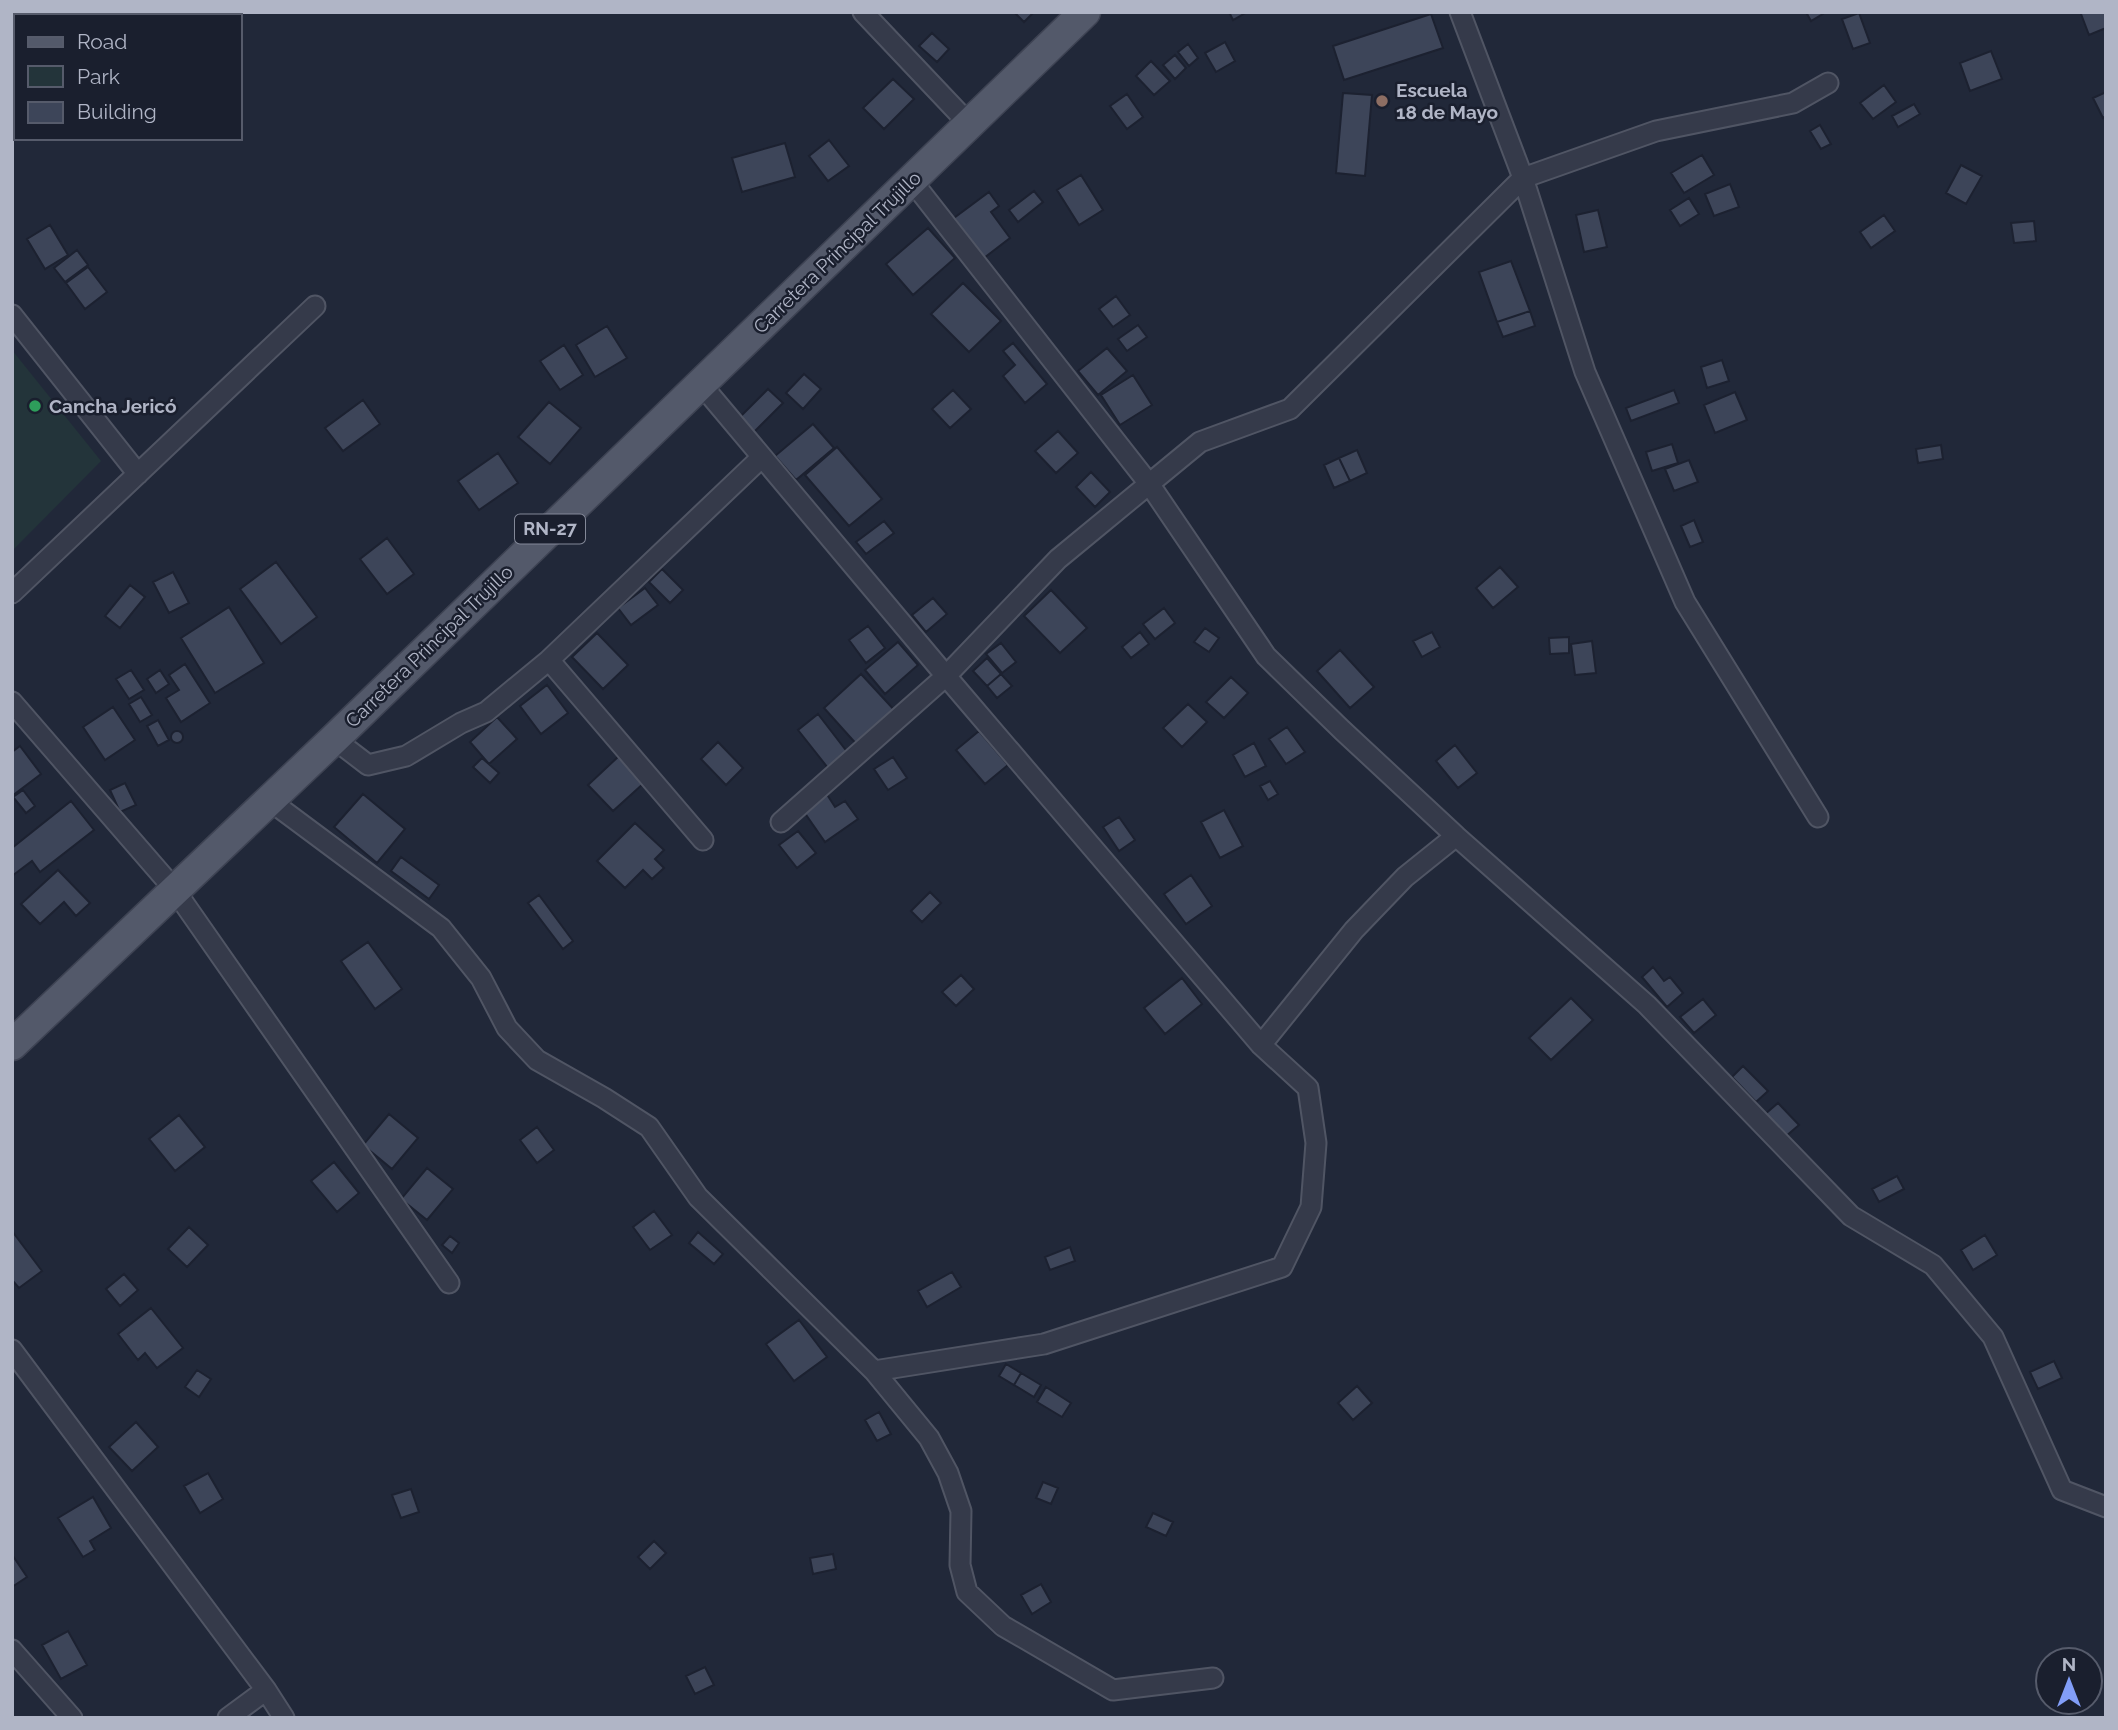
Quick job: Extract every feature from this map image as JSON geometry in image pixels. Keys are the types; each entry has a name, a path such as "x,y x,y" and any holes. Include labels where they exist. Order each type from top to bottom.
{"main road":[{"name":"Carretera Principal Trujillo","path":"12,1045 334,739 1085,12"}],"street":[{"path":"863,12 969,124"},
{"path":"1460,12 1523,178 1585,372 1685,602 1818,817"},
{"path":"781,822 946,676 1058,559 1200,442 1290,409 1523,178 1656,131 1793,103 1828,83"},
{"path":"912,181 1150,485 1266,656 1456,836 1647,1005 1851,1216 1933,1265 1993,1337 2062,1490 2106,1507"},
{"path":"12,593 315,306"},
{"path":"12,315 138,474"},
{"path":"700,383 1261,1045 1308,1088 1316,1143 1311,1207 1282,1267 1044,1344 874,1371"},
{"path":"334,739 368,765 406,756 461,723 486,712 549,660 762,457"},
{"path":"549,660 703,840"},
{"path":"12,702 174,889 449,1283"},
{"path":"269,800 441,928 481,978 507,1028 537,1060 649,1127 698,1197 874,1371 929,1438 948,1473 961,1511 960,1565 967,1592 1003,1626 1113,1690 1213,1678"},
{"path":"1261,1045 1354,930 1405,877 1456,836"},
{"path":"12,1350 266,1690 284,1718"},
{"path":"12,1650 72,1718"},
{"path":"228,1718 266,1690"}],"green space":[{"name":"Cancha Jericó","path":"12,350 101,461 12,551"}],"building":[{"path":"1014,12 1034,12 1024,22"},
{"path":"1229,12 1247,12 1233,20"},
{"path":"1806,12 1826,12 1811,21"},
{"path":"2106,12 2106,28 2089,35 2081,14"},
{"path":"1859,13 1870,43 1853,49 1842,19"},
{"path":"1431,14 1443,48 1344,80 1333,46"},
{"path":"932,33 949,49 937,62 919,46"},
{"path":"1225,42 1235,61 1216,72 1205,53"},
{"path":"1188,44 1198,58 1189,66 1178,52"},
{"path":"1991,51 2002,79 1970,91 1960,63"},
{"path":"1175,55 1186,68 1175,79 1163,65"},
{"path":"1151,61 1170,81 1154,95 1136,76"},
{"path":"893,79 914,99 884,129 863,108"},
{"path":"1884,85 1896,102 1873,119 1860,103"},
{"path":"2106,92 2106,116 2103,118 2093,98"},
{"path":"1343,93 1372,95 1365,176 1336,173"},
{"path":"1127,94 1143,117 1127,129 1110,106"},
{"path":"1914,104 1920,114 1898,127 1892,116"},
{"path":"1820,125 1831,144 1821,149 1810,131"},
{"path":"829,140 849,166 828,181 809,156"},
{"path":"785,143 795,177 742,192 732,158"},
{"path":"1702,155 1714,175 1684,193 1671,173"},
{"path":"1961,165 1982,176 1966,204 1946,193"},
{"path":"1081,175 1103,210 1079,225 1057,190"},
{"path":"1730,184 1739,207 1714,216 1705,194"},
{"path":"1034,191 1043,202 1018,222 1009,210"},
{"path":"989,192 999,206 991,212 1010,238 984,258 954,218"},
{"path":"1689,198 1699,214 1680,226 1670,210"},
{"path":"1598,210 1607,247 1584,252 1576,215"},
{"path":"1884,215 1895,231 1871,248 1860,232"},
{"path":"2034,221 2036,241 2014,243 2011,223"},
{"path":"50,225 68,255 45,269 27,239"},
{"path":"928,228 955,258 913,295 886,264"},
{"path":"77,250 88,265 65,282 54,268"},
{"path":"1511,261 1530,311 1497,322 1479,272"},
{"path":"88,267 107,292 85,309 66,283"},
{"path":"963,283 1001,321 969,352 931,314"},
{"path":"1116,296 1130,315 1113,327 1099,309"},
{"path":"1530,311 1535,326 1503,337 1497,322"},
{"path":"1138,325 1147,337 1127,351 1118,339"},
{"path":"607,326 627,358 595,377 576,345"},
{"path":"1013,343 1047,384 1025,403 1003,376 1015,365 1003,351"},
{"path":"564,345 583,375 560,390 540,361"},
{"path":"1107,348 1127,371 1098,395 1078,371"},
{"path":"1722,360 1729,381 1707,388 1701,367"},
{"path":"804,374 821,389 803,409 786,393"},
{"path":"1133,375 1152,405 1120,425 1101,395"},
{"path":"768,389 783,403 753,433 739,418"},
{"path":"953,390 971,409 950,428 932,409"},
{"path":"1674,390 1679,403 1631,421 1626,408"},
{"path":"1735,392 1747,420 1715,433 1704,405"},
{"path":"363,400 380,424 343,451 325,428"},
{"path":"549,402 581,428 550,464 518,437"},
{"path":"813,424 834,448 796,480 775,456"},
{"path":"1058,431 1078,453 1056,473 1035,451"},
{"path":"1672,444 1678,463 1652,471 1646,452"},
{"path":"1941,445 1943,459 1918,463 1916,449"},
{"path":"837,447 882,499 849,526 805,475"},
{"path":"1357,450 1367,473 1350,481 1339,458"},
{"path":"498,453 518,483 479,510 458,481"},
{"path":"1339,458 1350,481 1334,488 1324,465"},
{"path":"1689,460 1698,482 1674,491 1665,469"},
{"path":"1091,472 1110,492 1095,507 1076,487"},
{"path":"1694,520 1703,542 1690,547 1681,526"},
{"path":"884,521 894,533 866,554 856,542"},
{"path":"387,538 414,574 387,594 360,559"},
{"path":"276,562 317,617 281,644 240,589"},
{"path":"1500,567 1518,587 1493,608 1476,588"},
{"path":"662,569 683,590 670,603 649,582"},
{"path":"173,572 189,603 169,613 153,582"},
{"path":"130,585 145,597 120,628 105,616"},
{"path":"645,588 658,605 631,625 618,608"},
{"path":"1051,590 1087,628 1060,653 1024,616"},
{"path":"933,598 947,614 926,632 912,615"},
{"path":"229,607 264,663 215,693 181,638"},
{"path":"1164,608 1175,623 1155,639 1143,624"},
{"path":"868,626 885,648 866,663 849,640"},
{"path":"1205,628 1219,638 1209,652 1194,642"},
{"path":"1140,632 1149,644 1131,658 1122,647"},
{"path":"1432,632 1440,647 1422,657 1413,641"},
{"path":"597,633 628,665 603,689 572,657"},
{"path":"1569,637 1569,653 1550,654 1549,638"},
{"path":"1592,641 1596,673 1575,675 1571,644"},
{"path":"898,642 918,665 885,694 865,670"},
{"path":"1001,643 1016,662 1002,673 986,654"},
{"path":"1340,650 1374,687 1350,708 1317,671"},
{"path":"987,658 1001,674 987,686 973,671"},
{"path":"185,664 210,703 181,722 166,698 179,690 169,675"},
{"path":"131,670 144,690 129,699 116,679"},
{"path":"160,670 169,684 156,693 147,679"},
{"path":"861,674 897,713 859,747 824,708"},
{"path":"1001,674 1012,686 997,698 987,686"},
{"path":"1231,677 1248,693 1224,718 1206,702"},
{"path":"547,685 568,713 541,734 520,706"},
{"path":"141,697 152,715 140,722 129,704"},
{"path":"1188,704 1207,722 1182,747 1163,728"},
{"path":"113,707 135,740 105,760 83,727"},
{"path":"818,714 848,753 828,768 798,730"},
{"path":"497,717 517,739 489,764 470,742"},
{"path":"158,720 169,740 158,746 147,726"},
{"path":"1287,727 1305,752 1286,764 1269,739"},
{"path":"177,731 183,737 177,743 171,737"},
{"path":"979,731 1008,765 985,784 956,750"},
{"path":"718,742 743,768 726,785 701,759"},
{"path":"1254,743 1266,766 1245,777 1233,755"},
{"path":"1455,745 1477,773 1458,788 1436,761"},
{"path":"20,746 41,774 12,796 12,752"},
{"path":"619,756 644,783 613,811 588,785"},
{"path":"893,757 907,778 888,790 874,769"},
{"path":"482,758 499,773 490,783 473,767"},
{"path":"1270,781 1278,794 1268,800 1260,786"},
{"path":"125,783 136,805 120,812 110,790"},
{"path":"23,790 35,806 26,813 13,797"},
{"path":"826,793 835,807 845,801 858,819 825,842 802,809"},
{"path":"363,794 405,829 377,863 334,827"},
{"path":"71,801 94,830 40,872 32,861 12,876 12,848"},
{"path":"1224,810 1243,846 1220,858 1201,822"},
{"path":"1119,817 1135,840 1119,851 1103,827"},
{"path":"635,823 664,850 655,859 664,868 652,879 643,870 625,888 597,861"},
{"path":"798,831 816,853 797,868 779,845"},
{"path":"401,857 439,885 429,899 391,871"},
{"path":"58,870 90,903 76,916 64,902 40,924 21,904"},
{"path":"1191,875 1212,906 1186,924 1164,894"},
{"path":"930,892 941,903 922,922 911,911"},
{"path":"539,895 573,941 563,949 528,903"},
{"path":"368,942 402,989 375,1009 341,961"},
{"path":"1653,967 1664,981 1670,977 1683,993 1667,1007 1642,977"},
{"path":"961,975 974,989 956,1006 942,992"},
{"path":"1182,978 1202,1004 1165,1034 1144,1008"},
{"path":"1571,998 1593,1020 1551,1060 1529,1038"},
{"path":"1703,999 1716,1015 1694,1033 1680,1017"},
{"path":"1743,1066 1768,1091 1756,1102 1732,1077"},
{"path":"1778,1103 1799,1125 1785,1137 1764,1115"},
{"path":"389,1114 418,1138 392,1169 363,1145"},
{"path":"179,1115 205,1147 175,1171 149,1139"},
{"path":"537,1127 554,1150 537,1163 520,1140"},
{"path":"334,1162 359,1193 337,1212 311,1181"},
{"path":"427,1168 453,1189 427,1220 401,1199"},
{"path":"1897,1176 1904,1189 1879,1202 1872,1189"},
{"path":"654,1211 672,1235 650,1250 633,1227"},
{"path":"189,1227 208,1245 187,1267 168,1249"},
{"path":"12,1231 42,1271 19,1288 12,1280"},
{"path":"698,1232 723,1254 714,1264 689,1243"},
{"path":"1985,1235 1997,1255 1973,1270 1961,1250"},
{"path":"450,1236 459,1243 452,1253 442,1245"},
{"path":"1070,1247 1075,1261 1050,1270 1045,1257"},
{"path":"952,1272 961,1287 927,1307 918,1291"},
{"path":"124,1274 138,1290 120,1306 106,1289"},
{"path":"151,1308 183,1348 157,1368 145,1353 138,1360 118,1334"},
{"path":"799,1320 827,1357 794,1381 766,1344"},
{"path":"2054,1361 2062,1378 2038,1389 2030,1372"},
{"path":"1006,1364 1021,1373 1014,1385 999,1376"},
{"path":"197,1370 211,1379 199,1397 185,1387"},
{"path":"1021,1373 1041,1385 1034,1397 1014,1385"},
{"path":"1357,1386 1372,1403 1353,1420 1338,1403"},
{"path":"1046,1387 1071,1403 1062,1417 1037,1402"},
{"path":"879,1412 891,1434 877,1441 865,1420"},
{"path":"136,1422 158,1447 132,1471 109,1447"},
{"path":"208,1473 223,1499 200,1513 184,1486"},
{"path":"1043,1482 1058,1488 1051,1504 1036,1498"},
{"path":"411,1489 419,1512 401,1518 392,1495"},
{"path":"93,1497 111,1528 90,1541 95,1550 83,1557 58,1518"},
{"path":"1153,1513 1173,1522 1166,1536 1146,1527"},
{"path":"654,1541 666,1553 650,1569 638,1557"},
{"path":"833,1554 836,1569 813,1574 810,1558"},
{"path":"12,1557 27,1577 12,1587"},
{"path":"1041,1584 1051,1602 1032,1614 1021,1595"},
{"path":"68,1631 87,1665 61,1679 42,1645"},
{"path":"705,1667 714,1685 695,1694 686,1676"}],"place":[{"name":"Escuela 18 de Mayo","path":"1382,101"},
{"name":"Cancha Jericó","path":"35,406"}]}
